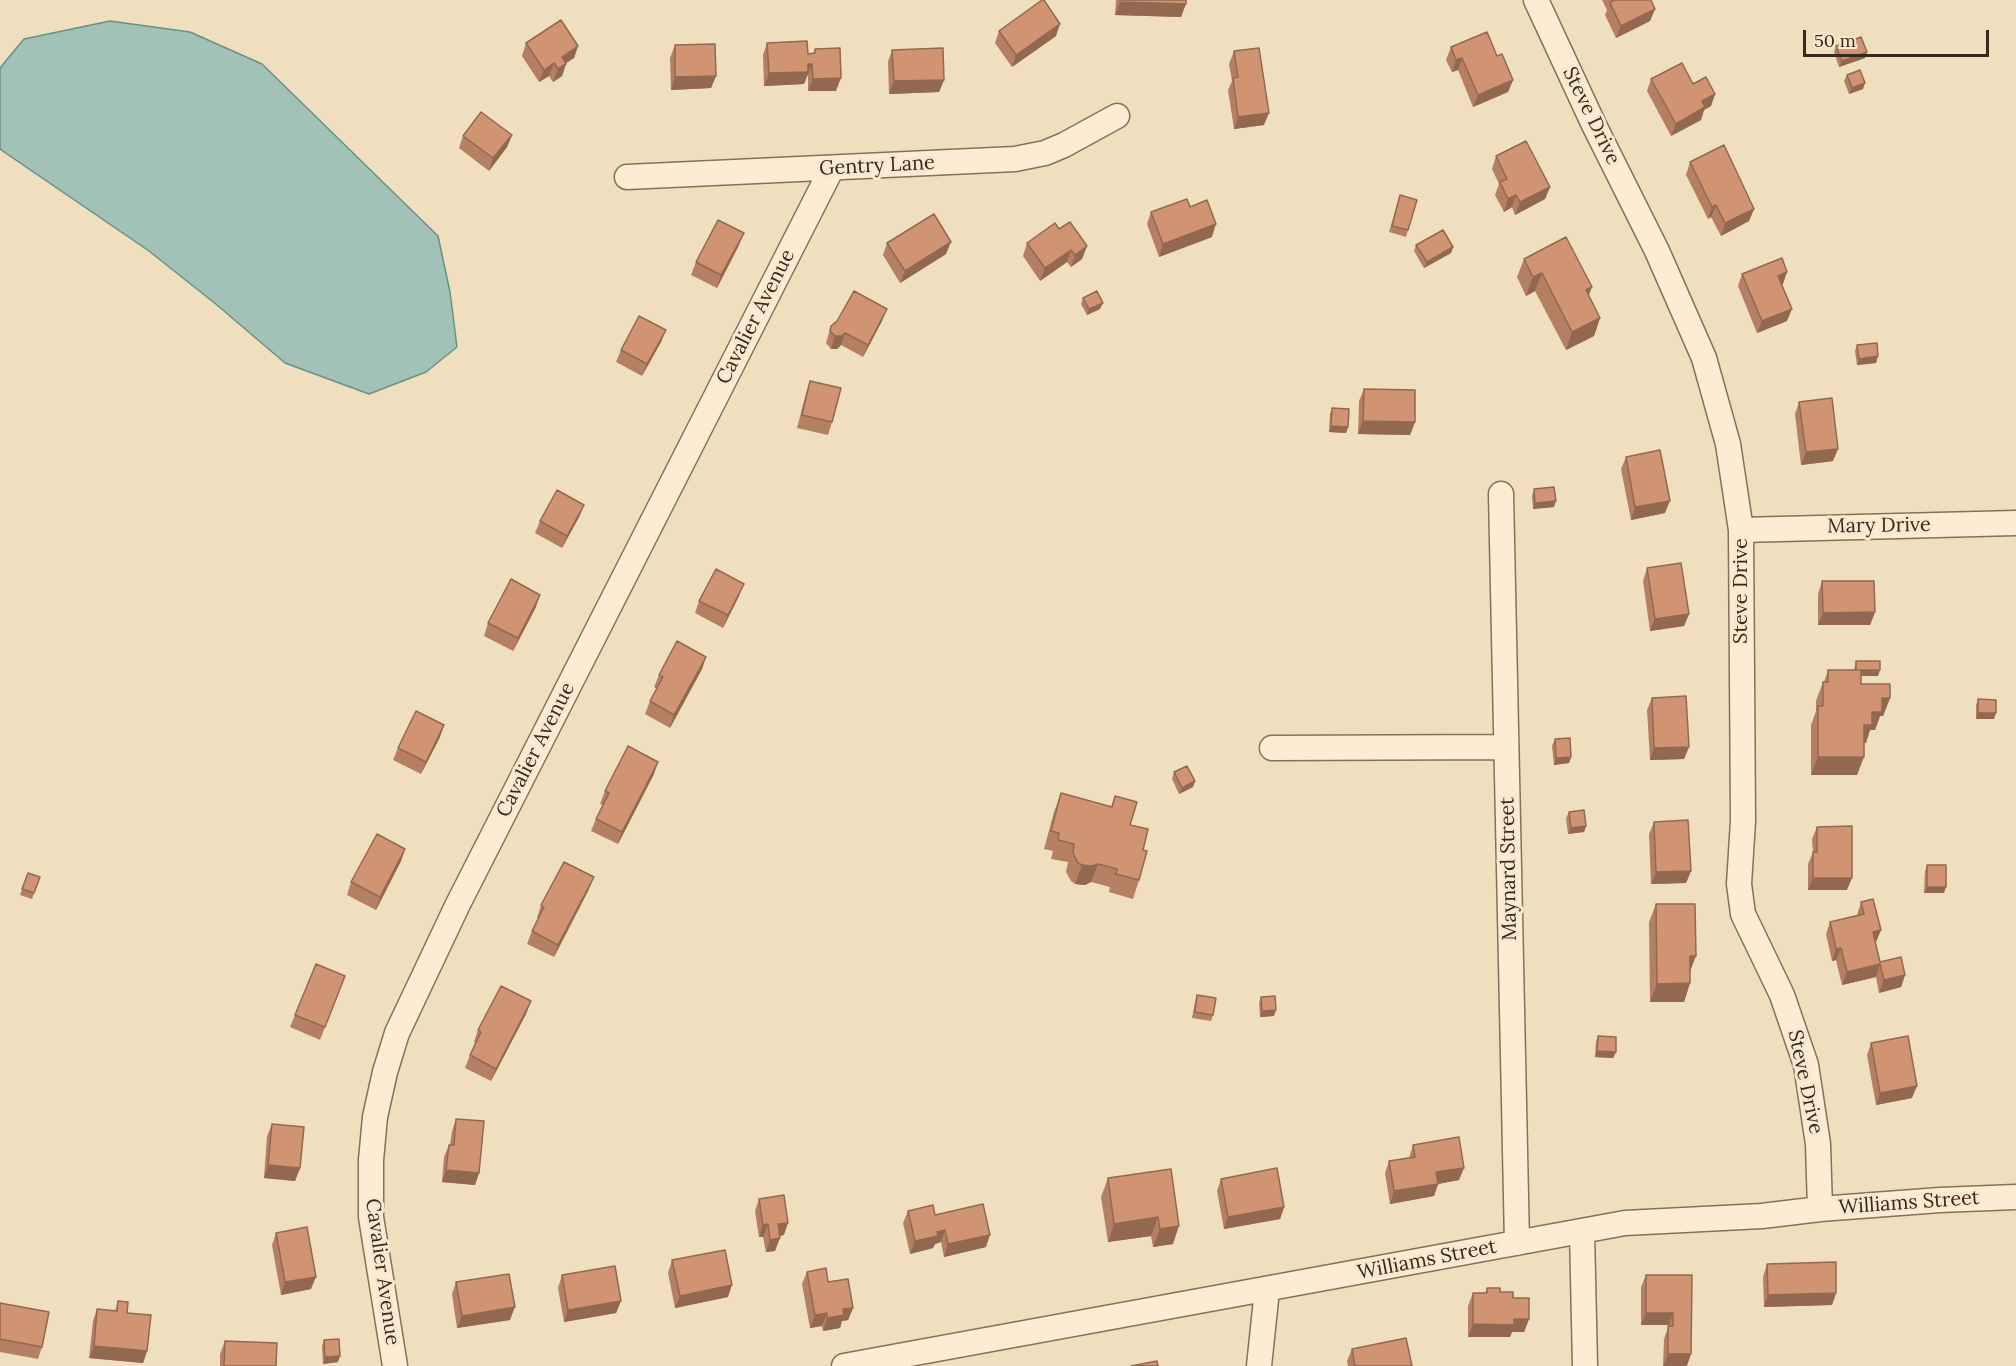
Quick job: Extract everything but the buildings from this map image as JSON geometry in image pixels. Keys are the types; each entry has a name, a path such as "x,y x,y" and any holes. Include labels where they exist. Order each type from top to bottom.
{"street":[{"name":"Steve Drive","path":"1536,0 1594,125 1657,250 1704,358 1728,444 1741,530 1743,810 1739,884 1741,904 1750,934 1772,972 1791,1019 1806,1065 1818,1144 1820,1209"},
{"name":"Gentry Lane","path":"627,177 1015,159 1045,153 1064,145 1117,116"},
{"name":"Cavalier Avenue","path":"395,1366 371,1217 371,1160 375,1117 397,1033 458,904 832,168"},
{"name":"Maynard Street","path":"1501,494 1517,1243"},
{"name":"Mary Drive","path":"1741,530 2016,523"},
{"path":"1272,748 1506,747"},
{"name":"Williams Street","path":"844,1366 1625,1223 1762,1216 1940,1200 2016,1197"},
{"path":"1582,1231 1585,1366"},
{"path":"1259,1366 1267,1290"}],"water":[{"path":"110,21 190,32 262,64 438,236 450,292 457,347 426,372 369,394 285,363 149,251 0,149 0,68 24,39"}]}
